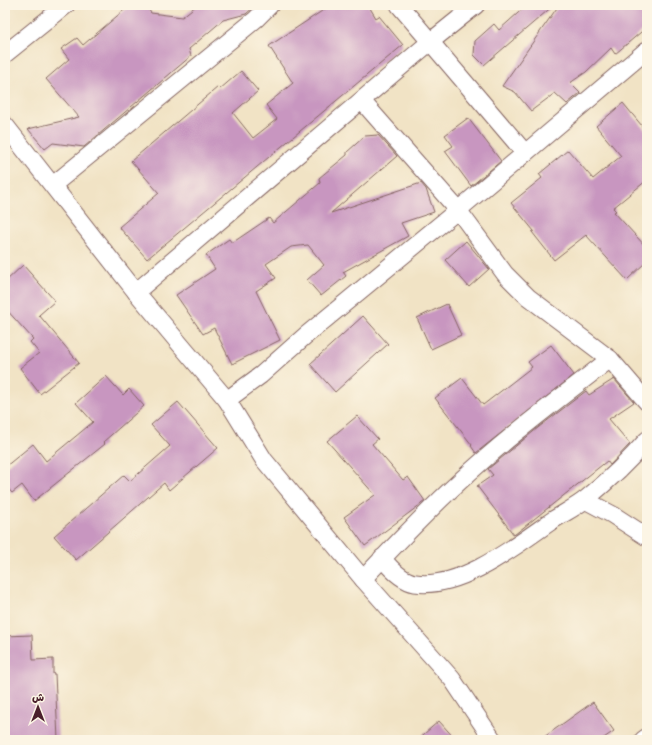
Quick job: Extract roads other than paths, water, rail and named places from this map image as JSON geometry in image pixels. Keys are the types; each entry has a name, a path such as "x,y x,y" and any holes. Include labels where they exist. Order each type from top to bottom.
{"street":[{"path":"5,54 66,5"},
{"path":"53,185 256,19 270,5"},
{"path":"399,5 525,153"},
{"path":"136,292 430,42 476,5"},
{"path":"227,400 261,375 304,336 458,210 647,50"},
{"path":"362,101 458,210 505,274 528,297 610,359 647,402"},
{"path":"5,125 136,292 227,400 264,460 363,579 452,679 493,740"},
{"path":"363,579 459,481 544,410 610,359"},
{"path":"382,558 392,570 414,583 427,584 464,575 509,551 585,500 617,471 647,440"},
{"path":"585,500 613,514 647,537"},
{"path":"643,740 647,737"}]}
